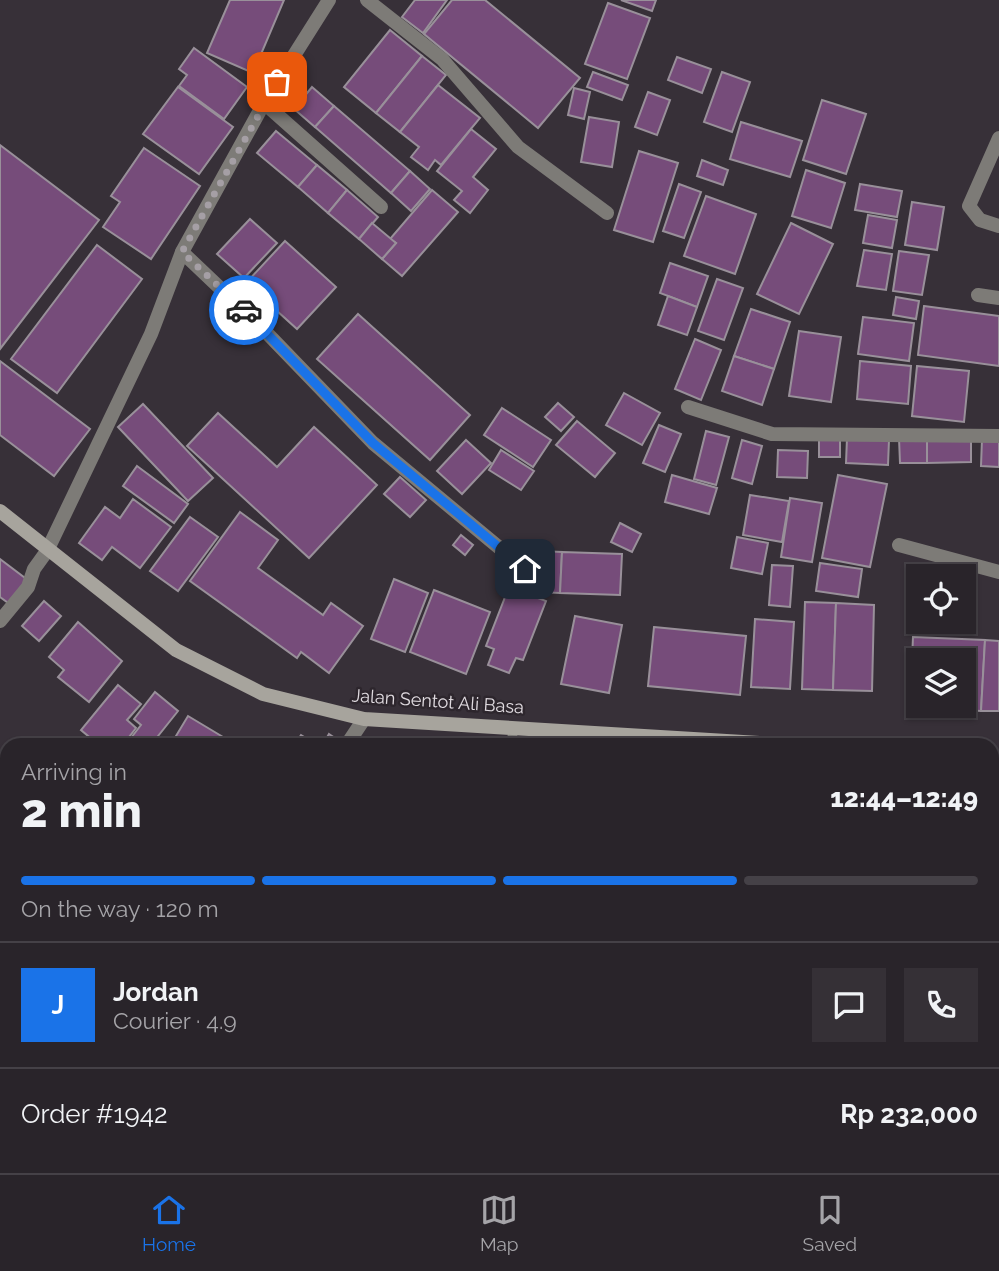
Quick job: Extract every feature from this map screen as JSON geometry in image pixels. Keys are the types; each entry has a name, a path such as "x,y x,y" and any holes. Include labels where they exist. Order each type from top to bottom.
{"main road":[{"name":"Jalan Sentot Ali Basa","path":"0,511 47,551 176,650 263,694 363,719 516,727 620,738"}],"street":[{"path":"0,621 28,587 34,569 47,551 152,334 182,252 264,103 329,0"},
{"path":"367,0 442,59 518,147 607,213"},
{"path":"264,103 381,207"},
{"path":"999,138 969,206 980,220 999,226"},
{"path":"182,252 263,329 373,443 525,569"},
{"path":"978,295 999,298"},
{"path":"688,407 772,435 999,436"},
{"path":"899,545 999,572"},
{"path":"351,738 363,719"}],"lane":[{"path":"511,738 516,727"}],"building":[{"path":"230,0 284,0 253,73 207,53"},
{"path":"415,0 447,0 423,33 402,17"},
{"path":"452,0 485,0 580,78 538,128 424,34"},
{"path":"621,0 656,0 652,11"},
{"path":"608,3 650,18 627,79 585,64"},
{"path":"390,30 422,56 376,113 344,87"},
{"path":"194,48 247,87 224,119 179,86 187,75 179,69"},
{"path":"422,56 446,75 400,132 376,113"},
{"path":"677,57 711,69 702,93 668,80"},
{"path":"593,72 628,85 622,100 587,87"},
{"path":"722,72 750,82 732,132 704,122"},
{"path":"438,85 480,118 441,165 435,160 428,170 411,157 419,147 400,132"},
{"path":"178,87 233,127 199,174 143,134"},
{"path":"312,87 334,106 315,127 294,109"},
{"path":"574,88 590,92 584,119 568,115"},
{"path":"648,92 670,100 657,135 635,127"},
{"path":"822,100 866,114 846,174 803,160"},
{"path":"334,106 410,171 391,193 315,127"},
{"path":"589,117 619,122 612,167 581,162"},
{"path":"741,122 802,141 790,177 730,159"},
{"path":"471,129 496,149 473,177 488,190 470,213 454,200 462,191 437,171"},
{"path":"276,131 317,165 298,187 257,153"},
{"path":"0,145 99,220 0,349"},
{"path":"144,148 200,186 151,259 103,227 120,202 111,196"},
{"path":"639,151 678,163 653,242 614,230"},
{"path":"702,160 728,170 723,185 697,176"},
{"path":"317,165 347,190 328,213 298,187"},
{"path":"806,170 845,183 831,228 792,216"},
{"path":"410,171 430,189 411,211 391,193"},
{"path":"679,184 701,192 684,238 663,231"},
{"path":"860,184 902,191 897,217 855,210"},
{"path":"347,190 378,217 359,239 328,213"},
{"path":"432,190 458,212 402,276 382,259 396,243 390,239"},
{"path":"706,196 756,214 735,274 684,256"},
{"path":"912,202 944,207 937,250 905,245"},
{"path":"868,215 897,220 892,248 863,243"},
{"path":"250,219 277,243 244,278 217,254"},
{"path":"372,223 396,243 382,259 359,239"},
{"path":"791,223 833,244 799,314 757,294"},
{"path":"285,241 336,287 297,329 246,283"},
{"path":"97,245 142,279 57,393 11,359"},
{"path":"864,250 892,254 886,290 857,286"},
{"path":"899,251 929,255 922,295 893,291"},
{"path":"670,263 708,276 697,307 660,293"},
{"path":"717,279 743,288 724,340 698,331"},
{"path":"668,296 697,307 687,335 658,325"},
{"path":"896,297 919,301 916,319 893,315"},
{"path":"924,306 999,316 999,366 918,355"},
{"path":"751,309 790,322 774,369 734,356"},
{"path":"358,314 470,415 430,460 317,359"},
{"path":"863,317 914,323 909,361 858,354"},
{"path":"799,331 841,337 831,402 789,396"},
{"path":"695,339 721,350 701,400 675,389"},
{"path":"734,356 774,369 762,405 722,391"},
{"path":"0,361 90,429 54,476 0,435"},
{"path":"860,361 911,366 908,404 857,399"},
{"path":"917,366 969,371 964,422 912,416"},
{"path":"624,393 660,413 642,445 606,425"},
{"path":"558,403 574,417 561,431 545,417"},
{"path":"143,404 213,478 188,501 118,427"},
{"path":"502,408 551,440 533,467 484,435"},
{"path":"218,413 277,467 314,427 377,485 309,558 187,446"},
{"path":"577,421 615,453 595,477 556,445"},
{"path":"659,425 681,434 665,472 643,463"},
{"path":"706,431 729,437 716,485 694,479"},
{"path":"847,438 889,440 888,465 846,463"},
{"path":"899,438 927,438 927,463 900,463"},
{"path":"927,438 971,438 971,462 927,463"},
{"path":"982,439 999,440 999,467 981,466"},
{"path":"466,440 491,463 462,494 437,471"},
{"path":"742,440 762,446 752,484 732,478"},
{"path":"819,440 840,440 840,457 819,457"},
{"path":"501,450 534,471 521,490 489,470"},
{"path":"778,450 808,451 807,478 777,477"},
{"path":"137,466 188,504 174,523 123,486"},
{"path":"672,475 717,488 709,514 665,502"},
{"path":"838,475 887,484 870,567 822,558"},
{"path":"400,477 426,500 410,517 384,494"},
{"path":"750,495 789,501 782,542 743,535"},
{"path":"790,498 822,503 812,562 781,557"},
{"path":"133,499 171,527 140,568 112,547 102,560 79,543 105,507 120,518"},
{"path":"240,512 278,540 258,568 323,615 331,603 363,626 329,673 301,652 297,658 190,581"},
{"path":"190,517 218,537 178,591 150,571"},
{"path":"620,523 641,534 632,552 611,542"},
{"path":"461,535 473,545 465,555 453,545"},
{"path":"737,537 768,543 762,574 731,568"},
{"path":"539,551 562,552 560,593 538,592"},
{"path":"562,552 622,554 620,595 560,593"},
{"path":"0,559 29,581 11,605 0,597"},
{"path":"820,563 862,569 858,597 816,591"},
{"path":"772,565 793,566 790,607 769,605"},
{"path":"394,579 428,593 405,652 371,639"},
{"path":"509,587 546,601 523,660 516,658 509,673 488,665 494,649 486,646"},
{"path":"434,590 490,612 466,674 410,652"},
{"path":"44,601 61,616 39,641 22,626"},
{"path":"805,602 836,603 833,690 802,689"},
{"path":"836,603 874,605 872,691 833,690"},
{"path":"575,616 622,625 609,693 561,684"},
{"path":"755,619 794,622 790,689 751,687"},
{"path":"78,622 122,661 89,702 58,677 64,670 49,657"},
{"path":"654,627 746,636 740,695 648,686"},
{"path":"913,637 985,640 981,711 976,711 976,648 913,648"},
{"path":"985,640 999,641 999,711 981,711"},
{"path":"118,685 141,704 127,720 136,728 128,738 90,738 81,730"},
{"path":"155,692 178,711 156,738 131,738 141,725 134,719"},
{"path":"188,716 225,738 175,738"}],"way so far":[{"path":"244,310 182,252 277,82"}],"route":[{"path":"244,310 373,443 525,569"}]}
